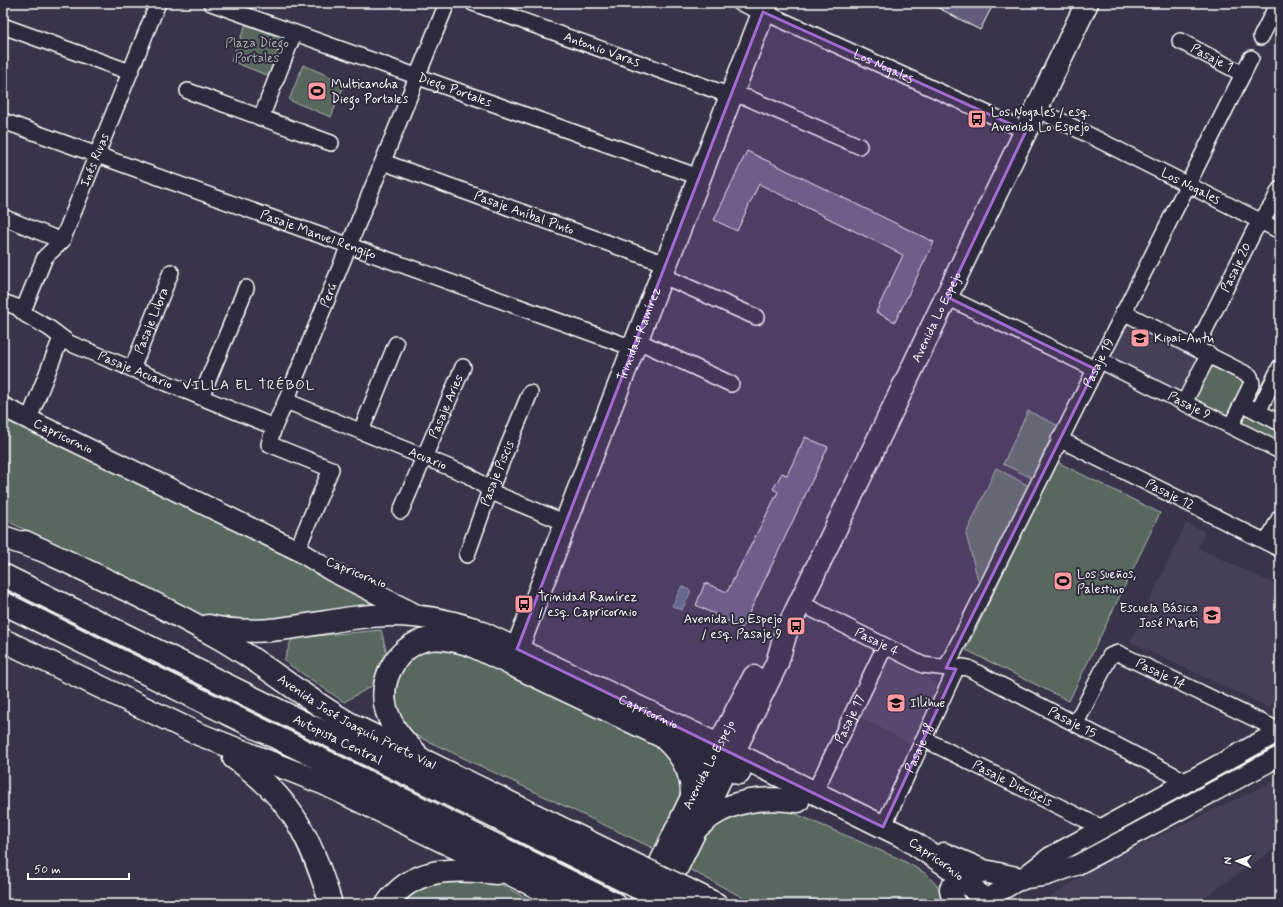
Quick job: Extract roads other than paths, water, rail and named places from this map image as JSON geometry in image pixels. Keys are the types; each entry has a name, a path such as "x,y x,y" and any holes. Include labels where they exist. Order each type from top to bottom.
{"main road":[{"name":"Avenida Lo Espejo","path":"658,904 692,834 722,756 765,657 775,642 786,632 1087,3"},
{"name":"Trinidad Ramírez","path":"515,657 765,7"},
{"name":"Avenida José Joaquín Prieto Vial","path":"3,531 180,617 243,653 338,717 429,762 639,886"},
{"path":"3,537 42,550"},
{"name":"Autopista Central","path":"3,575 639,886 679,896"},
{"name":"Autopista Central","path":"3,603 616,904"},
{"path":"180,617 216,628 250,632 280,630 372,616 420,616 448,621 473,637"},
{"name":"Capricornio","path":"473,637 806,797 898,850 926,868 953,896 969,897 981,903"},
{"path":"429,762 409,746 389,719 385,707 384,693 388,673 399,656 421,641 473,637"},
{"path":"3,640 196,733 325,784 572,904"},
{"name":"Capricornio","path":"515,657 661,735 722,756"},
{"path":"196,733 256,773 287,806 311,847 331,904"},
{"path":"661,735 680,755 691,782 692,797"},
{"name":"Avenida Lo Espejo","path":"639,886 692,797 722,756"},
{"name":"Capricornio","path":"806,797 906,838 948,866 981,903"},
{"path":"692,834 712,816 736,804 767,798 806,797"},
{"path":"906,838 984,871 1021,879"},
{"path":"387,904 408,883 435,872 446,870 477,871 517,877"},
{"path":"679,896 716,904"}],"street":[{"name":"Inés Rivas","path":"23,311 45,257 62,241 158,3"},
{"name":"Diego Portales","path":"211,3 699,178"},
{"name":"Perú","path":"297,550 331,468 269,444 274,427 286,401 447,3"},
{"name":"Antonio Varas","path":"473,3 720,92 748,98 859,146"},
{"name":"Los Nogales","path":"740,3 765,7 1026,131"},
{"path":"1261,37 1278,3"},
{"path":"3,26 130,72"},
{"path":"261,118 294,33"},
{"name":"Pasaje 1","path":"1180,42 1243,74"},
{"name":"Pasaje 19","path":"951,668 1060,439 1251,58"},
{"path":"188,91 331,143"},
{"name":"Los Nogales","path":"1037,109 1280,231"},
{"name":"Pasaje Manuel Rengifo","path":"3,121 349,246 635,344 731,384"},
{"name":"Pasaje Aníbal Pinto","path":"383,162 664,270 756,317"},
{"name":"Pasaje 20","path":"1184,403 1202,351 1254,231 1262,222 1280,189"},
{"path":"3,217 62,241"},
{"name":"Pasaje Libra","path":"132,369 171,272"},
{"path":"201,397 246,288"},
{"name":"Pasaje 9","path":"947,297 1184,403 1280,451"},
{"name":"Pasaje Acuario","path":"3,302 23,311 30,318 49,328 61,338 132,369 274,427"},
{"path":"1123,312 1247,374 1252,379 1252,383 1231,426"},
{"path":"29,419 61,338"},
{"path":"361,431 396,344"},
{"name":"Pasaje Aries","path":"401,511 463,367"},
{"path":"1258,412 1280,367"},
{"name":"Pasaje Piscis","path":"467,555 490,490 530,393"},
{"name":"Acuario","path":"286,401 468,475 503,498 566,523"},
{"path":"1242,404 1280,423"},
{"name":"Capricornio","path":"3,406 297,550 337,574 420,616"},
{"name":"Pasaje 12","path":"1060,439 1273,546"},
{"path":"1273,546 1280,516"},
{"name":"Capricornio","path":"297,550 370,577 473,637"},
{"name":"Pasaje 4","path":"800,603 922,665 951,668"},
{"name":"Pasaje 17","path":"806,797 885,646"},
{"name":"Pasaje 14","path":"1076,723 1110,656 1118,653 1280,731"},
{"name":"Pasaje 15","path":"951,668 968,668 1187,782"},
{"name":"Pasaje 18","path":"882,827 924,739 951,668"},
{"path":"981,903 1021,879 1041,862 1280,731"},
{"name":"Pasaje Dieciseís","path":"924,739 1102,828"},
{"path":"1021,879 1046,876 1077,865 1280,756"}],"water":[{"path":"682,586 691,591 682,610 672,606"}],"place":[{"name":"Multicancha Diego Portales","path":"317,91"},
{"name":"Los Nogales / esq. Avenida Lo Espejo","path":"977,119"},
{"name":"Kipai-Antu","path":"1140,338"},
{"name":"Los sueños, Palestino","path":"1063,581"},
{"name":"Trinidad Ramírez / esq. Capricornio","path":"524,604"},
{"name":"Escuela Básica José Marti","path":"1212,615"},
{"name":"Avenida Lo Espejo / esq. Pasaje 9","path":"796,626"},
{"name":"Illihue","path":"896,703"}],"district":[{"name":"VILLA EL TRÉBOL","path":"249,385"}],"park label":[{"name":"Plaza Diego Portales","path":"257,50"}]}
